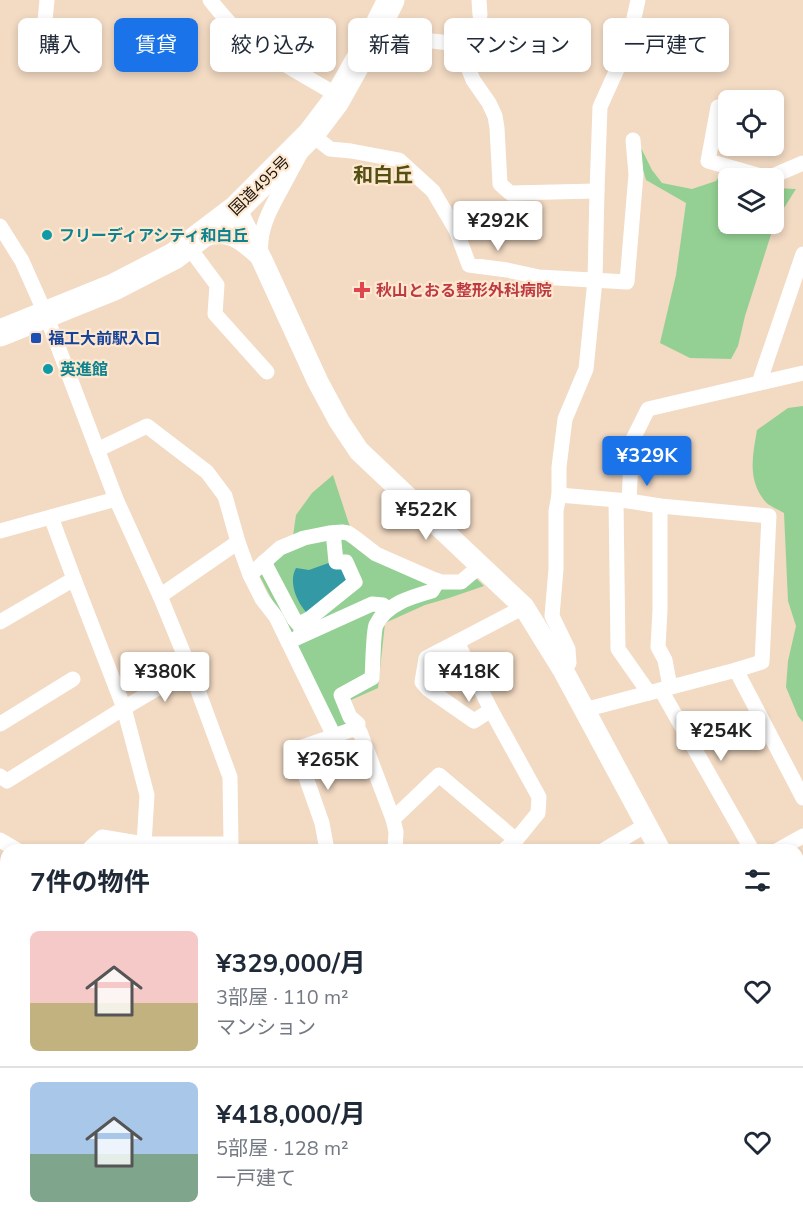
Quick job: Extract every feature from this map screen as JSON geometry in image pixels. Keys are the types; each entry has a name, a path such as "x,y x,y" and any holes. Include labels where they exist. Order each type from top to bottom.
{"highway":[{"name":"国道495号","path":"0,333 114,287 174,256 236,209 310,134 339,96 387,7"}],"street":[{"path":"45,18 47,0"},
{"path":"210,0 230,23 261,49 339,96"},
{"path":"563,670 568,663 568,649 552,616 559,467 565,419 586,369 595,280 600,107 628,45 638,0"},
{"path":"387,7 396,31 414,39 459,44 473,80 495,116 500,184 510,193 597,191"},
{"path":"718,107 708,160 735,168"},
{"path":"262,260 260,247 266,217 310,134 330,149 399,160 433,191 456,230 469,265 539,277 627,282 636,174 633,140"},
{"path":"784,171 803,163"},
{"path":"236,209 318,382 339,421 359,451 524,608 563,670 656,844"},
{"path":"0,226 22,261 46,315 116,500 190,669 230,777 231,844"},
{"path":"262,260 230,237 216,235 191,244 217,285 215,314 267,372"},
{"path":"759,383 803,254"},
{"path":"749,844 660,690 618,649 623,501 632,441 648,409 803,373"},
{"path":"97,450 147,426 207,472 225,496 238,542 262,599 276,617 296,634"},
{"path":"559,495 769,516 762,662 585,711"},
{"path":"0,531 116,500"},
{"path":"660,506 658,647 665,660 660,690"},
{"path":"51,516 124,708 147,795 144,844 102,837 94,844"},
{"path":"250,574 280,548 304,538 334,532 348,533 376,554 441,582 461,582 480,566"},
{"path":"296,634 309,619 356,582 346,562 336,562 334,532"},
{"path":"160,596 238,542"},
{"path":"264,562 294,619 296,634 334,736"},
{"path":"0,622 74,579"},
{"path":"357,731 358,724 350,717 341,695 372,678 375,626 388,609 410,597 432,591 438,581"},
{"path":"296,634 372,604 383,605 388,609"},
{"path":"491,710 474,720 428,689 422,682 426,658 524,608"},
{"path":"457,642 491,710 540,797 538,813 511,844"},
{"path":"0,776 8,781 190,669"},
{"path":"736,670 803,798"},
{"path":"0,724 74,679"},
{"path":"326,844 322,823 296,749 353,729 360,732 393,819 395,844"},
{"path":"393,819 439,775 516,840"},
{"path":"614,844 645,825"},
{"path":"789,844 803,836"}],"green space":[{"path":"640,146 652,170 662,183 692,189 716,181 718,178 718,234 771,234 745,316 738,346 731,359 690,358 660,343 676,275 686,203 646,180 639,157"},
{"path":"784,188 796,189 784,208"},
{"path":"803,406 803,722 798,716 786,687 788,661 796,626 788,601 784,513 764,500 755,483 753,466 757,430 788,408"},
{"path":"333,475 349,524 362,544 450,580 468,570 484,586 425,605 385,623 378,688 351,700 359,720 338,727 253,563 293,536 296,515 312,493"}],"water":[{"path":"337,560 354,577 308,614 300,604 293,586 296,568 309,570"}],"place":[{"name":"フリーディアシティ和白丘","path":"47,235"},
{"name":"秋山とおる整形外科病院","path":"362,290"},
{"name":"福工大前駅入口","path":"36,338"},
{"name":"英進館","path":"48,369"}],"district":[{"name":"和白丘","path":"383,175"}]}
